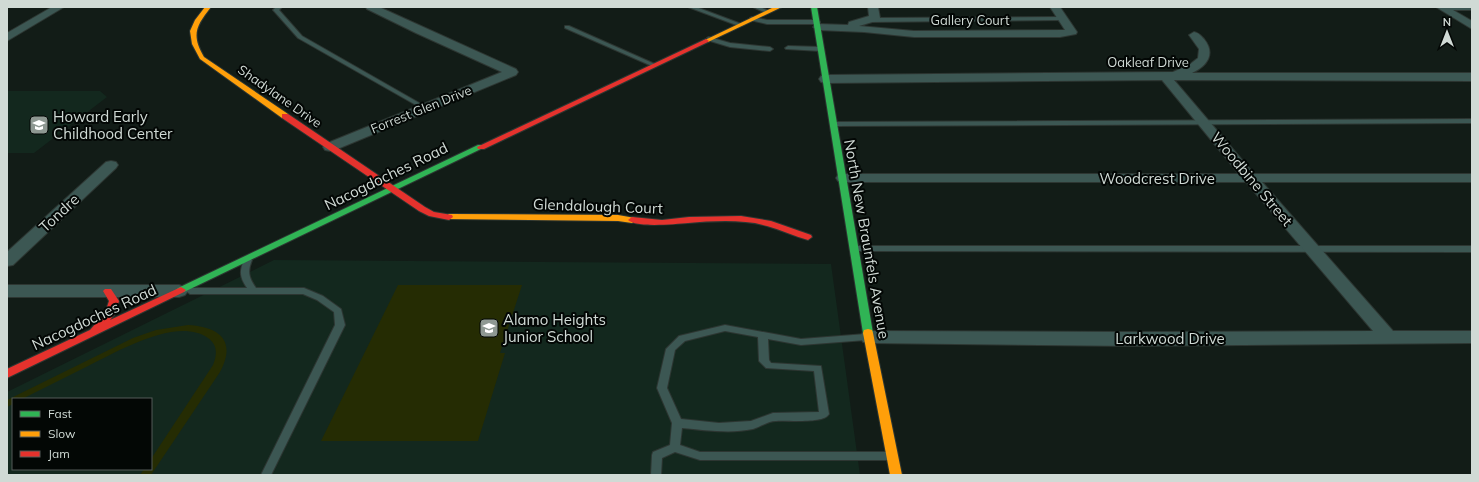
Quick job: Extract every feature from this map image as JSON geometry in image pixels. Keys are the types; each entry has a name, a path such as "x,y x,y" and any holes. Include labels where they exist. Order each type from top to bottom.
{"street":[{"path":"7,38 59,7"},
{"name":"Shadylane Drive","path":"208,7 197,22 193,33 194,44 202,58 391,189"},
{"name":"Forrest Glen Drive","path":"330,147 512,72 420,31 372,7"},
{"name":"Nacogdoches Road","path":"7,374 391,189 779,7"},
{"path":"805,7 814,8"},
{"path":"869,20 875,18 876,16 873,7"},
{"name":"Gallery Court","path":"817,25 914,34 1060,34 1072,32 1055,7"},
{"path":"1441,7 1472,7"},
{"path":"1441,7 1472,26"},
{"name":"North New Braunfels Avenue","path":"814,8 869,337 896,475"},
{"name":"Gallery Court","path":"837,27 869,20"},
{"path":"1165,76 1191,70 1203,61 1206,54 1204,46 1194,35"},
{"name":"Oakleaf Drive","path":"825,79 1165,76 1472,76"},
{"name":"Woodbine Street","path":"1165,76 1250,178 1388,337"},
{"name":"Tondre","path":"7,261 110,165"},
{"name":"Woodcrest Drive","path":"843,178 1472,178"},
{"name":"Glendalough Court","path":"391,189 432,214 452,218 618,218 662,223 689,220 741,219 768,223 808,237"},
{"path":"7,291 182,291"},
{"path":"92,334 110,314 114,301 108,291"},
{"name":"Larkwood Drive","path":"869,337 1131,339 1472,337"}],"lane":[{"path":"279,7 276,10 300,37 425,108"},
{"path":"691,7 741,25"},
{"path":"756,7 768,12"},
{"path":"869,20 1064,19"},
{"path":"752,20 817,25"},
{"path":"567,27 654,66"},
{"path":"709,40 730,46 770,49"},
{"path":"788,48 821,49"},
{"path":"833,124 1472,121"},
{"path":"854,249 1472,249"},
{"path":"249,258 243,270 244,279 254,291"},
{"path":"182,291 304,291 320,298 338,311 340,325 266,475"},
{"path":"675,448 677,423 662,388 671,349 682,338 725,328 801,342 869,337"},
{"path":"677,423 719,427 752,425 773,417 820,416 824,414 818,368 769,366 764,361 763,335"},
{"path":"656,475 657,455 675,448 700,456 892,456"}],"shaded area":[{"name":"Howard Early Childhood Center","path":"7,91 100,91 107,97 34,153 7,153"},
{"name":"Alamo Heights Junior School","path":"274,260 831,264 860,475 7,475 7,392"}],"green space":[{"path":"398,285 522,285 500,353 505,353 478,441 321,441"},
{"path":"188,325 199,326 216,332 222,337 226,344 227,351 225,361 220,372 151,475 140,475 143,470 152,470 152,457 213,365 216,350 214,344 208,338 195,332 180,331 147,338 24,398 12,398 12,404 7,407 7,400 133,338 156,330"}],"traffic: fast":[{"path":"814,7 868,333"},
{"path":"181,290 481,147"}],"traffic: slow":[{"path":"208,7 202,13 193,31 195,44 202,58 285,116"},
{"path":"706,41 779,7"},
{"path":"449,217 618,218 632,220"},
{"path":"868,333 896,475"}],"traffic: jam":[{"path":"481,147 706,41"},
{"path":"285,116 422,209 432,214 449,217"},
{"path":"632,220 662,223 689,220 741,219 768,223 808,237"},
{"path":"7,374 181,290"},
{"path":"94,331 110,314 114,301 108,291"}],"place":[{"name":"Howard Early Childhood Center","path":"39,125"},
{"name":"Alamo Heights Junior School","path":"489,328"}]}
